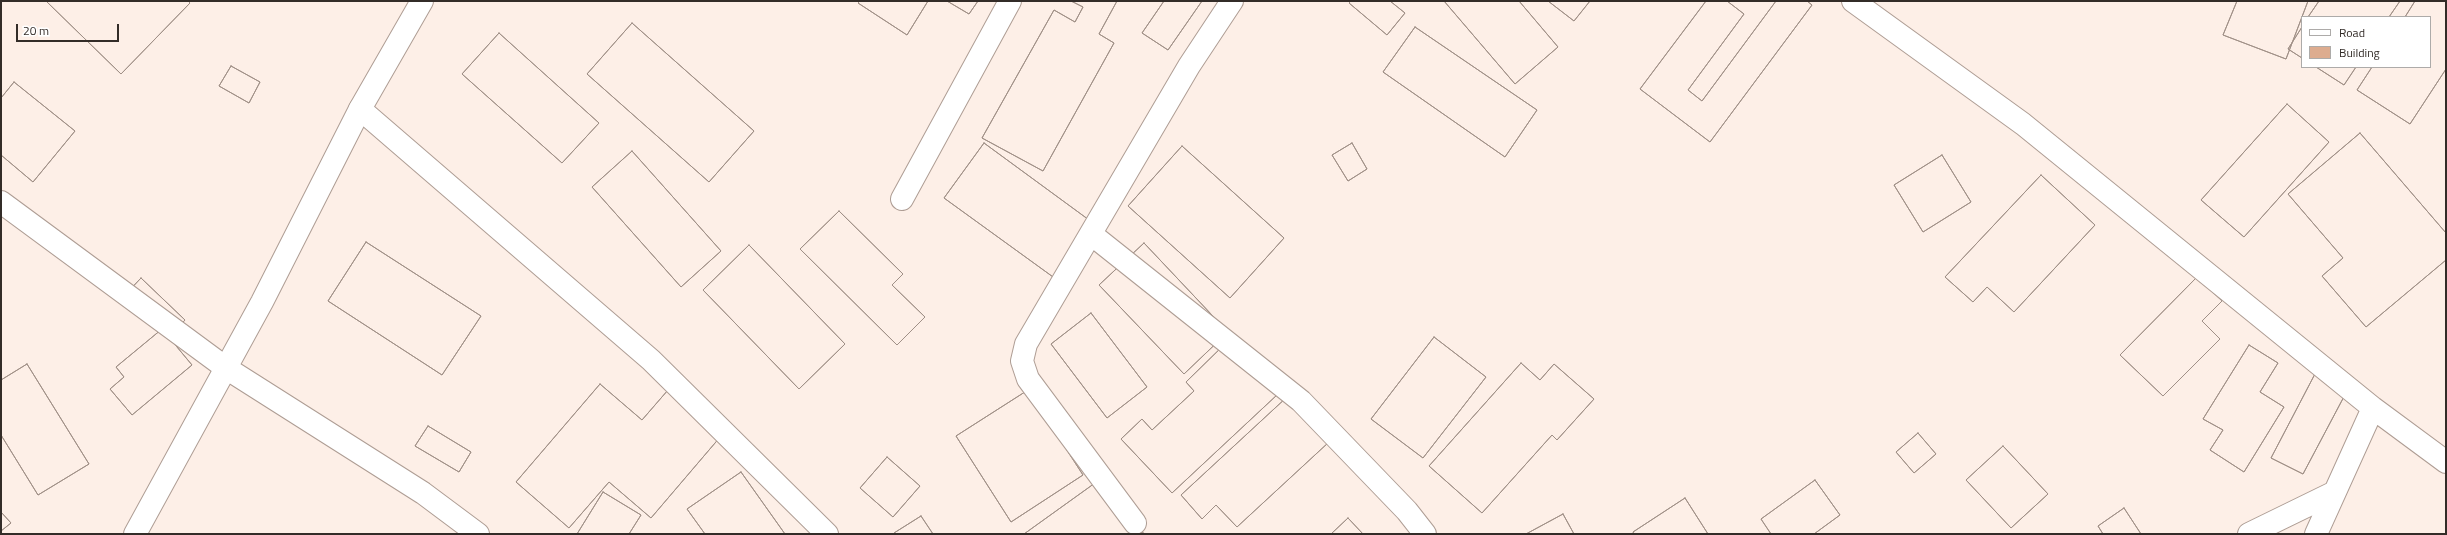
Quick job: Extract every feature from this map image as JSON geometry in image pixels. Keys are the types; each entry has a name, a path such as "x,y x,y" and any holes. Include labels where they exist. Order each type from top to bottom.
{"street":[{"path":"135,534 262,302 360,109 422,1"},
{"path":"902,199 1010,1"},
{"path":"1135,523 1028,379 1022,361 1026,344 1090,234 1189,66 1232,1"},
{"path":"1853,1 2023,124 2373,408 2446,462"},
{"path":"360,109 651,360 827,534"},
{"path":"1,202 226,368 423,494 478,534"},
{"path":"1090,234 1301,402 1407,511 1425,534"},
{"path":"2316,534 2333,493 2373,408"},
{"path":"2249,534 2333,493"}],"building":[{"path":"46,1 188,1 190,3 121,74"},
{"path":"46,1 188,1 190,3 121,74"},
{"path":"860,1 928,1 907,35 858,3"},
{"path":"860,1 928,1 907,35 858,3"},
{"path":"947,1 978,1 969,14"},
{"path":"947,1 978,1 969,14"},
{"path":"1071,1 1117,1 1099,34 1114,43 1043,171 982,138 1054,10 1075,22 1083,7"},
{"path":"1071,1 1117,1 1099,34 1114,43 1043,171 982,138 1054,10 1075,22 1083,7"},
{"path":"1164,1 1202,1 1168,50 1142,33"},
{"path":"1164,1 1202,1 1168,50 1142,33"},
{"path":"1351,1 1390,1 1405,13 1387,35 1349,3"},
{"path":"1351,1 1390,1 1405,13 1387,35 1349,3"},
{"path":"1444,1 1519,1 1558,47 1515,84"},
{"path":"1444,1 1519,1 1558,47 1515,84"},
{"path":"1548,1 1590,1 1574,21"},
{"path":"1548,1 1590,1 1574,21"},
{"path":"1706,1 1727,1 1744,14 1688,90 1702,101 1776,1 1807,1 1812,5 1710,142 1640,89"},
{"path":"1706,1 1727,1 1744,14 1688,90 1702,101 1776,1 1807,1 1812,5 1710,142 1640,89"},
{"path":"2237,1 2308,1 2301,16 2286,59 2223,35"},
{"path":"2237,1 2308,1 2301,16 2286,59 2223,35"},
{"path":"2319,1 2400,1 2390,16 2309,16"},
{"path":"2319,1 2400,1 2390,16 2309,16"},
{"path":"2415,1 2446,1 2446,69 2410,124 2357,90 2371,68 2431,68 2431,16 2406,16"},
{"path":"2415,1 2446,1 2446,69 2410,124 2357,90 2371,68 2431,68 2431,16 2406,16"},
{"path":"632,23 754,131 709,182 587,74"},
{"path":"632,23 754,131 709,182 587,74"},
{"path":"1415,27 1537,110 1505,157 1383,72"},
{"path":"1415,27 1537,110 1505,157 1383,72"},
{"path":"2301,29 2301,57 2288,49"},
{"path":"2301,29 2301,57 2288,49"},
{"path":"499,33 599,123 562,163 462,74"},
{"path":"499,33 599,123 562,163 462,74"},
{"path":"231,66 260,82 249,103 219,86"},
{"path":"231,66 260,82 249,103 219,86"},
{"path":"2318,68 2355,68 2344,85"},
{"path":"2318,68 2355,68 2344,85"},
{"path":"14,82 75,131 33,182 1,155 1,98"},
{"path":"14,82 75,131 33,182 1,155 1,98"},
{"path":"2287,104 2329,142 2244,237 2201,200"},
{"path":"2287,104 2329,142 2244,237 2201,200"},
{"path":"2360,133 2446,233 2446,260 2366,327 2322,276 2343,258 2288,194"},
{"path":"2360,133 2446,233 2446,260 2366,327 2322,276 2343,258 2288,194"},
{"path":"984,143 1100,228 1060,282 944,198"},
{"path":"984,143 1100,228 1060,282 944,198"},
{"path":"1352,143 1367,169 1348,181 1332,155"},
{"path":"1352,143 1367,169 1348,181 1332,155"},
{"path":"1182,146 1284,238 1230,298 1128,206"},
{"path":"1182,146 1284,238 1230,298 1128,206"},
{"path":"632,151 721,251 681,287 592,187"},
{"path":"632,151 721,251 681,287 592,187"},
{"path":"1942,155 1971,202 1923,232 1894,185"},
{"path":"1942,155 1971,202 1923,232 1894,185"},
{"path":"2041,175 2095,225 2014,312 1987,287 1973,302 1945,277"},
{"path":"2041,175 2095,225 2014,312 1987,287 1973,302 1945,277"},
{"path":"839,211 903,274 892,285 925,317 897,345 800,249"},
{"path":"839,211 903,274 892,285 925,317 897,345 800,249"},
{"path":"366,242 481,316 442,375 328,301"},
{"path":"366,242 481,316 442,375 328,301"},
{"path":"1144,243 1228,332 1184,374 1099,285"},
{"path":"1144,243 1228,332 1184,374 1099,285"},
{"path":"749,245 845,344 799,389 703,290"},
{"path":"749,245 845,344 799,389 703,290"},
{"path":"2197,277 2222,301 2202,321 2220,339 2163,396 2120,355"},
{"path":"2197,277 2222,301 2202,321 2220,339 2163,396 2120,355"},
{"path":"141,278 185,320 168,338 124,296"},
{"path":"141,278 185,320 168,338 124,296"},
{"path":"1091,313 1147,387 1107,418 1051,344"},
{"path":"1091,313 1147,387 1107,418 1051,344"},
{"path":"162,329 192,365 132,415 110,389 124,377 116,367"},
{"path":"162,329 192,365 132,415 110,389 124,377 116,367"},
{"path":"1434,337 1486,377 1423,458 1371,419"},
{"path":"1434,337 1486,377 1423,458 1371,419"},
{"path":"1228,341 1278,394 1172,493 1121,439 1142,419 1152,430 1194,391 1186,382"},
{"path":"1228,341 1278,394 1172,493 1121,439 1142,419 1152,430 1194,391 1186,382"},
{"path":"2249,345 2278,363 2260,392 2284,407 2244,472 2210,450 2223,430 2203,419"},
{"path":"2249,345 2278,363 2260,392 2284,407 2244,472 2210,450 2223,430 2203,419"},
{"path":"1521,363 1540,380 1554,364 1594,399 1557,440 1552,435 1482,513 1429,466"},
{"path":"1521,363 1540,380 1554,364 1594,399 1557,440 1552,435 1482,513 1429,466"},
{"path":"27,364 89,464 38,495 1,435 1,380"},
{"path":"27,364 89,464 38,495 1,435 1,380"},
{"path":"2316,372 2348,389 2303,474 2271,458"},
{"path":"2316,372 2348,389 2303,474 2271,458"},
{"path":"600,384 642,420 668,390 721,436 651,518 609,482 569,528 516,482"},
{"path":"600,384 642,420 668,390 721,436 651,518 609,482 569,528 516,482"},
{"path":"1028,390 1083,475 1011,522 956,436"},
{"path":"1028,390 1083,475 1011,522 956,436"},
{"path":"1287,397 1329,442 1237,527 1216,505 1202,519 1181,495"},
{"path":"1287,397 1329,442 1237,527 1216,505 1202,519 1181,495"},
{"path":"428,426 471,452 459,472 415,446"},
{"path":"428,426 471,452 459,472 415,446"},
{"path":"1918,433 1936,454 1914,473 1896,452"},
{"path":"1918,433 1936,454 1914,473 1896,452"},
{"path":"2003,446 2048,494 2011,528 1966,480"},
{"path":"2003,446 2048,494 2011,528 1966,480"},
{"path":"887,457 920,486 893,517 860,488"},
{"path":"887,457 920,486 893,517 860,488"},
{"path":"741,472 785,534 705,534 687,509"},
{"path":"741,472 785,534 705,534 687,509"},
{"path":"1102,478 1144,534 1024,534"},
{"path":"1102,478 1144,534 1024,534"},
{"path":"1815,480 1840,515 1814,534 1771,534 1761,519"},
{"path":"1815,480 1840,515 1814,534 1771,534 1761,519"},
{"path":"603,492 641,515 629,534 577,534"},
{"path":"603,492 641,515 629,534 577,534"},
{"path":"1685,498 1708,534 1634,534 1633,532"},
{"path":"1685,498 1708,534 1634,534 1633,532"},
{"path":"2124,508 2141,534 2103,534 2098,526"},
{"path":"2124,508 2141,534 2103,534 2098,526"},
{"path":"1,512 11,523 1,531"},
{"path":"1,512 11,523 1,531"},
{"path":"1563,514 1574,534 1526,534"},
{"path":"1563,514 1574,534 1526,534"},
{"path":"921,516 933,534 894,533"},
{"path":"921,516 933,534 894,533"},
{"path":"1348,518 1363,534 1331,534"},
{"path":"1348,518 1363,534 1331,534"}]}
